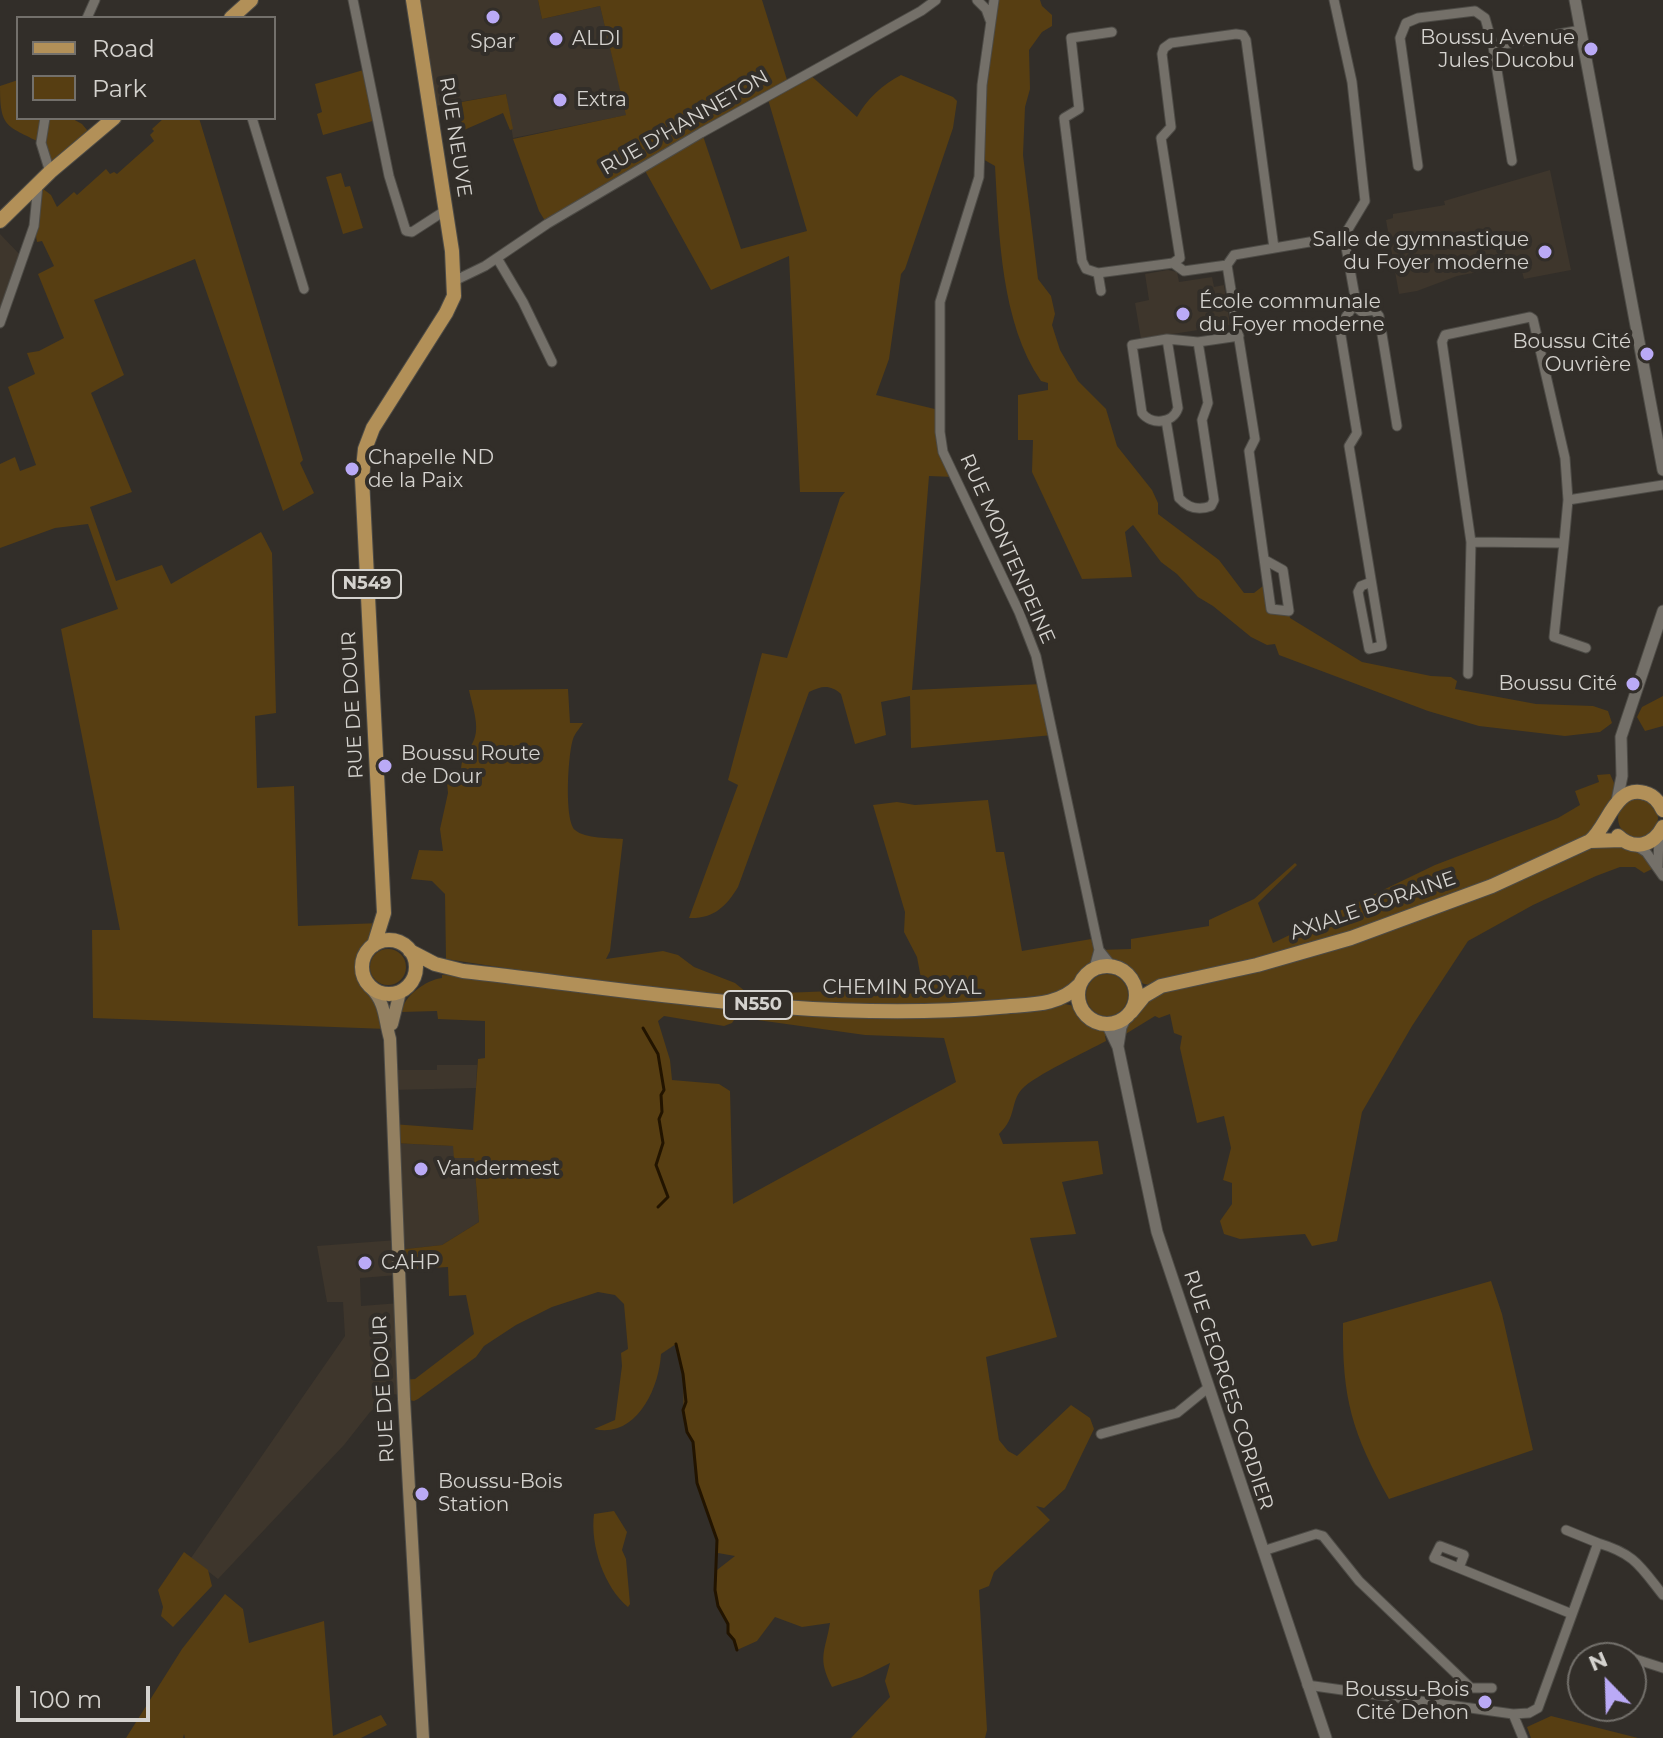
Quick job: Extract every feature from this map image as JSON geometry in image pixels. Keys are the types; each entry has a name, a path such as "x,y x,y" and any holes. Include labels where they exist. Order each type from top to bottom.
{"main road":[{"path":"233,16 251,0"},
{"name":"RUE NEUVE","path":"413,0 454,281"},
{"path":"0,210 112,120"},
{"path":"0,221 42,179"},
{"name":"RUE DE DOUR","path":"374,945 384,913 363,459 373,428 452,301 454,281"},
{"path":"1661,831 1652,841 1629,843 1612,827 1615,806 1630,793 1654,796 1663,810"},
{"name":"AXIALE BORAINE","path":"1129,1014 1144,996 1161,986 1306,952 1492,886 1590,841 1604,827 1615,806"},
{"name":"AXIALE BORAINE","path":"1590,841 1629,843"},
{"name":"RUE DE DOUR","path":"384,913 406,947"},
{"path":"388,940 406,947 414,958 415,973 394,1011 390,1039 385,1008 362,973 364,956 374,945 388,940"},
{"name":"CHEMIN ROYAL","path":"406,947 435,964 463,971 799,1008 930,1010 1054,1002 1082,1010"},
{"path":"1111,965 1128,973 1136,997 1129,1014 1107,1024 1092,1020 1082,1010 1077,994 1082,978 1094,968 1111,965"},
{"name":"CHEMIN ROYAL","path":"404,989 427,974 463,971"},
{"name":"AXIALE BORAINE","path":"1133,981 1161,986"},
{"path":"1054,1002 1079,985"},
{"path":"371,988 385,994 404,989"},
{"name":"RUE DE DOUR","path":"390,1039 405,1410 423,1738"}],"street":[{"path":"353,0 389,176 406,231 412,232 446,210"},
{"name":"RUE D'HANNETON","path":"454,281 469,276 566,212 936,0"},
{"path":"977,0 986,9 990,20"},
{"name":"RUE MONTENPEINE","path":"994,0 982,85 979,177 940,302 940,432 943,452 1019,612 1036,656 1099,950 1111,965"},
{"path":"1334,0 1352,82 1365,201 1344,236 1355,303 1359,311 1374,310 1379,316 1397,426"},
{"path":"1575,0 1663,470"},
{"path":"1418,166 1400,38 1402,29 1410,20 1418,18 1475,11 1485,18 1493,46 1512,161"},
{"path":"1493,46 1581,30"},
{"path":"1112,32 1071,38 1079,109 1064,118 1082,261 1086,269 1098,273 1173,263 1180,258 1161,138 1171,127 1162,54 1171,43 1236,34 1243,35 1246,40 1274,248"},
{"path":"0,323 34,226 42,179 41,143 45,120"},
{"path":"253,120 304,289"},
{"path":"1265,560 1283,570 1289,611 1271,609 1249,451 1255,439 1227,265 1234,255 1344,236"},
{"path":"497,258 523,302 552,362"},
{"path":"1173,263 1184,271 1227,265"},
{"path":"1098,273 1101,291"},
{"path":"1355,303 1340,330 1357,433 1349,446 1382,646 1369,649 1358,592 1361,586 1371,582"},
{"path":"1468,674 1471,542 1442,342 1445,335 1530,317 1533,319 1565,458 1568,500 1554,637 1586,648"},
{"path":"1167,339 1178,408 1176,415 1154,422 1142,413 1132,345 1167,339 1198,342 1239,336"},
{"path":"1166,420 1179,498 1192,508 1211,506 1214,500 1202,420 1208,403 1198,342"},
{"path":"1568,500 1663,485"},
{"path":"1471,542 1564,543"},
{"path":"1615,806 1622,767 1621,737 1663,611"},
{"path":"1622,767 1629,779 1654,796"},
{"path":"1660,871 1661,831"},
{"path":"1629,843 1646,852 1660,871"},
{"name":"RUE MONTENPEINE","path":"1094,968 1099,950"},
{"name":"RUE GEORGES CORDIER","path":"1118,1047 1121,1027 1129,1014"},
{"name":"RUE GEORGES CORDIER","path":"1107,1024 1118,1047 1157,1232 1326,1738"},
{"path":"1101,1434 1177,1413 1209,1387"},
{"path":"1566,1530 1634,1558 1663,1595"},
{"path":"1263,1551 1316,1534 1323,1536 1359,1581 1471,1688 1492,1688"},
{"path":"1307,1685 1513,1714 1529,1713 1538,1708 1598,1543"},
{"path":"1459,1568 1572,1614"},
{"path":"1513,1714 1523,1738"}],"shaded area":[{"path":"413,0 538,0 542,19 600,6 627,115 513,138 506,94 430,107"},
{"path":"1550,170 1571,270 1524,279 1520,264 1457,276 1417,291 1399,294 1386,220 1393,218 1393,214 1445,205 1444,201"},
{"path":"0,234 23,258 0,323"},
{"name":"École communale du Foyer moderne","path":"1168,270 1177,272 1179,282 1212,277 1214,287 1224,285 1230,325 1141,339 1135,303 1149,300 1145,274"},
{"path":"437,1065 477,1065 476,1088 392,1090 391,1070 437,1070"},
{"path":"393,1143 454,1146 474,1158 479,1222 442,1245 398,1250 398,1275 360,1278 361,1306 400,1303 404,1395 390,1394 370,1412 344,1445 218,1579 191,1558 345,1336 343,1302 327,1302 317,1246 397,1240"}],"green space":[{"path":"538,0 762,0 788,83 808,73 857,117 876,93 901,75 957,101 953,128 901,274 889,359 876,395 939,410 940,432 954,477 929,476 912,690 1042,684 1053,735 911,748 910,696 881,702 886,735 855,744 841,694 825,687 809,692 738,887 718,910 698,918 689,918 738,785 728,780 762,653 787,658 840,498 845,492 800,492 789,256 711,290 643,167 547,224 539,211 513,139 626,115 600,6 542,19","holes":["767,96 807,231 741,249 702,133"]},
{"path":"994,0 1040,0 1052,15 1052,26 1042,32 1029,50 1030,89 1025,107 1023,155 1038,279 1051,296 1055,314 1052,325 1060,350 1078,381 1106,409 1117,446 1152,490 1158,503 1158,514 1219,560 1244,593 1254,593 1268,582 1272,609 1289,611 1290,618 1362,662 1451,677 1457,681 1455,689 1536,704 1593,706 1608,711 1612,723 1600,732 1565,736 1479,726 1428,711 1279,655 1275,644 1267,645 1251,637 1198,597 1161,562 1133,525 1125,532 1132,577 1082,579 1032,472 1033,440 1018,440 1018,395 1048,390 1048,383 1041,381 1018,333 1004,278 995,166 981,158 981,101"},
{"path":"367,69 376,120 323,135 317,114 322,112 315,84"},
{"path":"16,81 16,120 75,120 92,136 50,172 41,143 7,124 1,110 0,86"},
{"path":"506,94 513,129 510,130 503,113 464,130 456,103"},
{"path":"162,120 200,120 303,460 300,463 314,493 283,511 195,259 94,300 124,375 91,393 132,492 90,507 116,581 162,565 171,584 261,532 272,553 276,713 255,716 257,788 294,786 298,926 382,923 362,965 365,981 381,999 387,1029 93,1018 92,930 120,930 61,629 118,609 88,524 55,528 0,548 0,464 15,457 20,471 36,465 8,387 35,374 27,353 39,351 64,338 38,274 54,266 42,241 37,242 34,226 38,185 51,195 57,207 74,192 77,195 106,169 110,174 117,174 154,141 150,135 154,131 152,129"},
{"path":"341,173 345,187 350,186 363,228 343,234 326,177"},
{"path":"568,689 570,723 583,723 573,739 570,758 568,801 572,824 575,830 585,835 623,839 610,951 606,959 663,951 678,955 694,967 735,983 746,992 777,997 782,993 834,991 924,994 917,957 904,932 905,912 873,805 988,800 996,852 1004,852 1022,951 1097,938 1100,950 1131,949 1131,939 1209,926 1209,920 1254,899 1295,863 1297,865 1258,903 1273,943 1435,865 1558,818 1580,805 1575,791 1599,782 1597,775 1610,774 1614,783 1622,776 1600,832 1622,840 1658,866 1644,873 1635,867 1620,867 1596,876 1533,905 1468,941 1412,1026 1362,1112 1337,1241 1312,1246 1305,1234 1240,1239 1224,1234 1220,1221 1232,1204 1232,1183 1223,1180 1231,1148 1224,1116 1197,1123 1180,1048 1182,1036 1174,1033 1170,1014 1159,1018 1155,1016 1119,1038 1150,985 1135,980 1118,967 1104,965 1056,1002 1074,1006 1092,1020 1107,1024 1112,1033 1105,1036 1106,1041 1022,1089 1005,1128 999,1134 1003,1144 1098,1141 1103,1174 1062,1182 1076,1234 1030,1238 1057,1337 986,1357 999,1440 1008,1451 1017,1456 1071,1405 1090,1418 1094,1429 1065,1489 1044,1508 1036,1506 1050,1520 994,1572 989,1586 979,1590 985,1738 851,1738 890,1697 885,1681 890,1663 832,1687 823,1662 830,1623 802,1627 775,1617 757,1641 737,1650 728,1633 716,1597 717,1570 735,1556 718,1553 715,1535 699,1492 695,1455 683,1416 684,1393 676,1344 661,1354 650,1396 633,1419 609,1430 594,1429 615,1420 621,1353 628,1349 624,1304 615,1295 598,1292 552,1307 484,1346 476,1357 418,1399 404,1399 403,1380 415,1379 474,1334 466,1295 449,1296 448,1267 398,1270 397,1250 442,1245 479,1222 474,1158 454,1158 453,1146 393,1143 392,1124 473,1130 478,1059 485,1058 485,1021 438,1019 437,1011 401,1012 403,1006 417,989 442,978 442,975 577,979 446,959 445,894 432,881 411,879 419,850 443,851 440,829 448,793 446,772 461,771 463,758 471,747 476,730 469,690","holes":["664,1016 724,1026 736,1017 865,1035 944,1038 956,1082 733,1204 730,1091 719,1084 672,1080 670,1060 658,1021"]},
{"path":"1663,696 1663,726 1645,731 1637,717 1642,707"},
{"path":"1638,798 1652,804 1658,818 1652,832 1638,838 1624,832 1618,818 1624,804"},
{"path":"388,949 401,954 406,967 401,980 388,985 375,980 370,967 375,954"},
{"path":"1107,974 1122,980 1128,995 1122,1010 1107,1016 1092,1010 1086,995 1092,980"},
{"path":"1491,1281 1502,1314 1533,1450 1389,1499 1366,1454 1352,1415 1347,1395 1343,1323"},
{"path":"614,1511 627,1532 622,1550 626,1559 628,1607 619,1599 600,1565 594,1539 594,1514"},
{"path":"184,1552 208,1570 212,1586 173,1627 161,1616 163,1607 158,1590"},
{"path":"225,1594 243,1609 249,1643 324,1621 333,1736 381,1715 387,1725 361,1738 185,1738 184,1734 183,1738 126,1738 182,1649"},
{"path":"1551,1716 1638,1738 1531,1738 1527,1727"}],"waterway":[{"path":"643,1028 658,1054 664,1090 659,1119 663,1143 656,1165 668,1197 658,1207"},
{"path":"676,1344 686,1402 683,1410 687,1432 693,1442 697,1483 717,1540 715,1590 718,1606 737,1650"}],"place":[{"name":"Spar","path":"493,17"},
{"name":"ALDI","path":"556,39"},
{"name":"Boussu Avenue Jules Ducobu","path":"1591,49"},
{"name":"Extra","path":"560,100"},
{"name":"Salle de gymnastique du Foyer moderne","path":"1545,252"},
{"name":"École communale du Foyer moderne","path":"1183,314"},
{"name":"Boussu Cité Ouvrière","path":"1647,354"},
{"name":"Chapelle ND de la Paix","path":"352,469"},
{"name":"Boussu Cité","path":"1633,684"},
{"name":"Boussu Route de Dour","path":"385,766"},
{"name":"Vandermest","path":"421,1169"},
{"name":"CAHP","path":"365,1263"},
{"name":"Boussu-Bois Station","path":"422,1494"},
{"name":"Boussu-Bois Cité Dehon","path":"1485,1702"}]}
